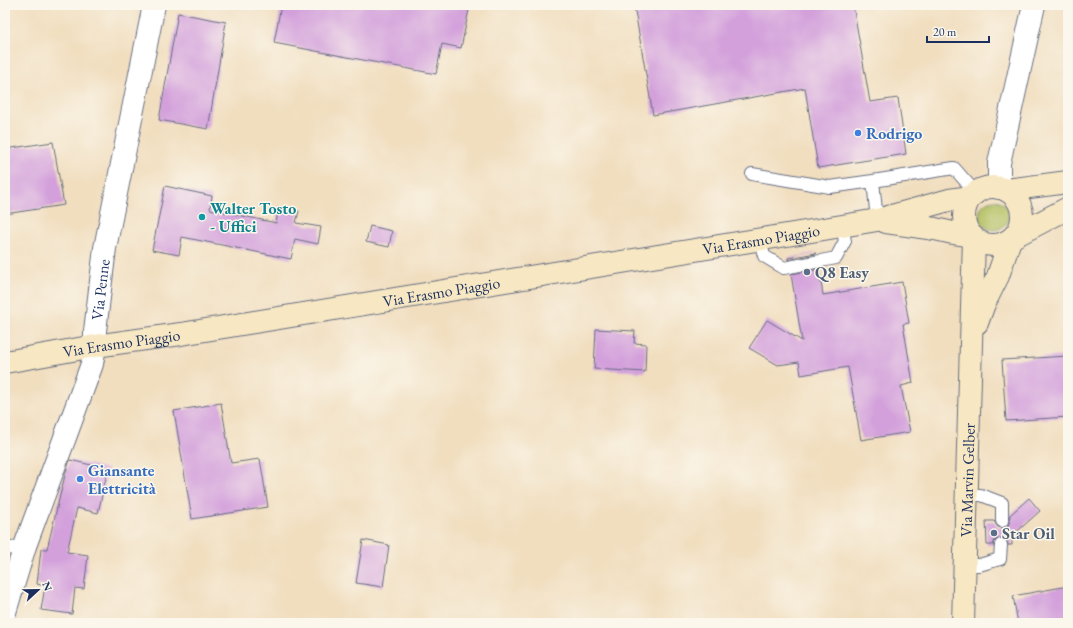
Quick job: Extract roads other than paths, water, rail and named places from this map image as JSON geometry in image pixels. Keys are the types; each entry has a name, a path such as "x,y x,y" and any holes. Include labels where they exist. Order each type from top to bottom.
{"street":[{"name":"Via Penne","path":"5,612 15,547 92,364 105,248 154,5"},
{"path":"1034,5 999,163 987,191 967,204 964,212 965,221 967,229 973,237 980,242 998,245 1068,208"},
{"name":"Via Erasmo Piaggio","path":"5,362 95,346 181,334 760,240 877,220 987,191 1068,182"},
{"path":"987,191 1013,194 1018,200 1021,207 1022,222 1012,238"},
{"name":"Via Erasmo Piaggio","path":"877,220 935,228 973,237"},
{"name":"Via Marvin Gelber","path":"963,623 972,338 973,237"},
{"name":"Via Marvin Gelber","path":"972,338 984,304 998,276 1012,238"}],"lane":[{"path":"752,174 830,187 954,168 987,191"},
{"path":"873,181 877,220"},
{"path":"760,240 764,256 784,268 836,258 845,241 842,226"},
{"path":"967,495 981,496 1002,503 1002,521"},
{"path":"965,565 979,565 1000,559 1001,545"}],"place":[{"name":"Rodrigo","path":"858,133"},
{"name":"Walter Tosto - Uffici","path":"202,217"},
{"name":"Q8 Easy","path":"807,272"},
{"name":"Giansante Elettricità","path":"80,479"},
{"name":"Star Oil","path":"994,533"}]}
